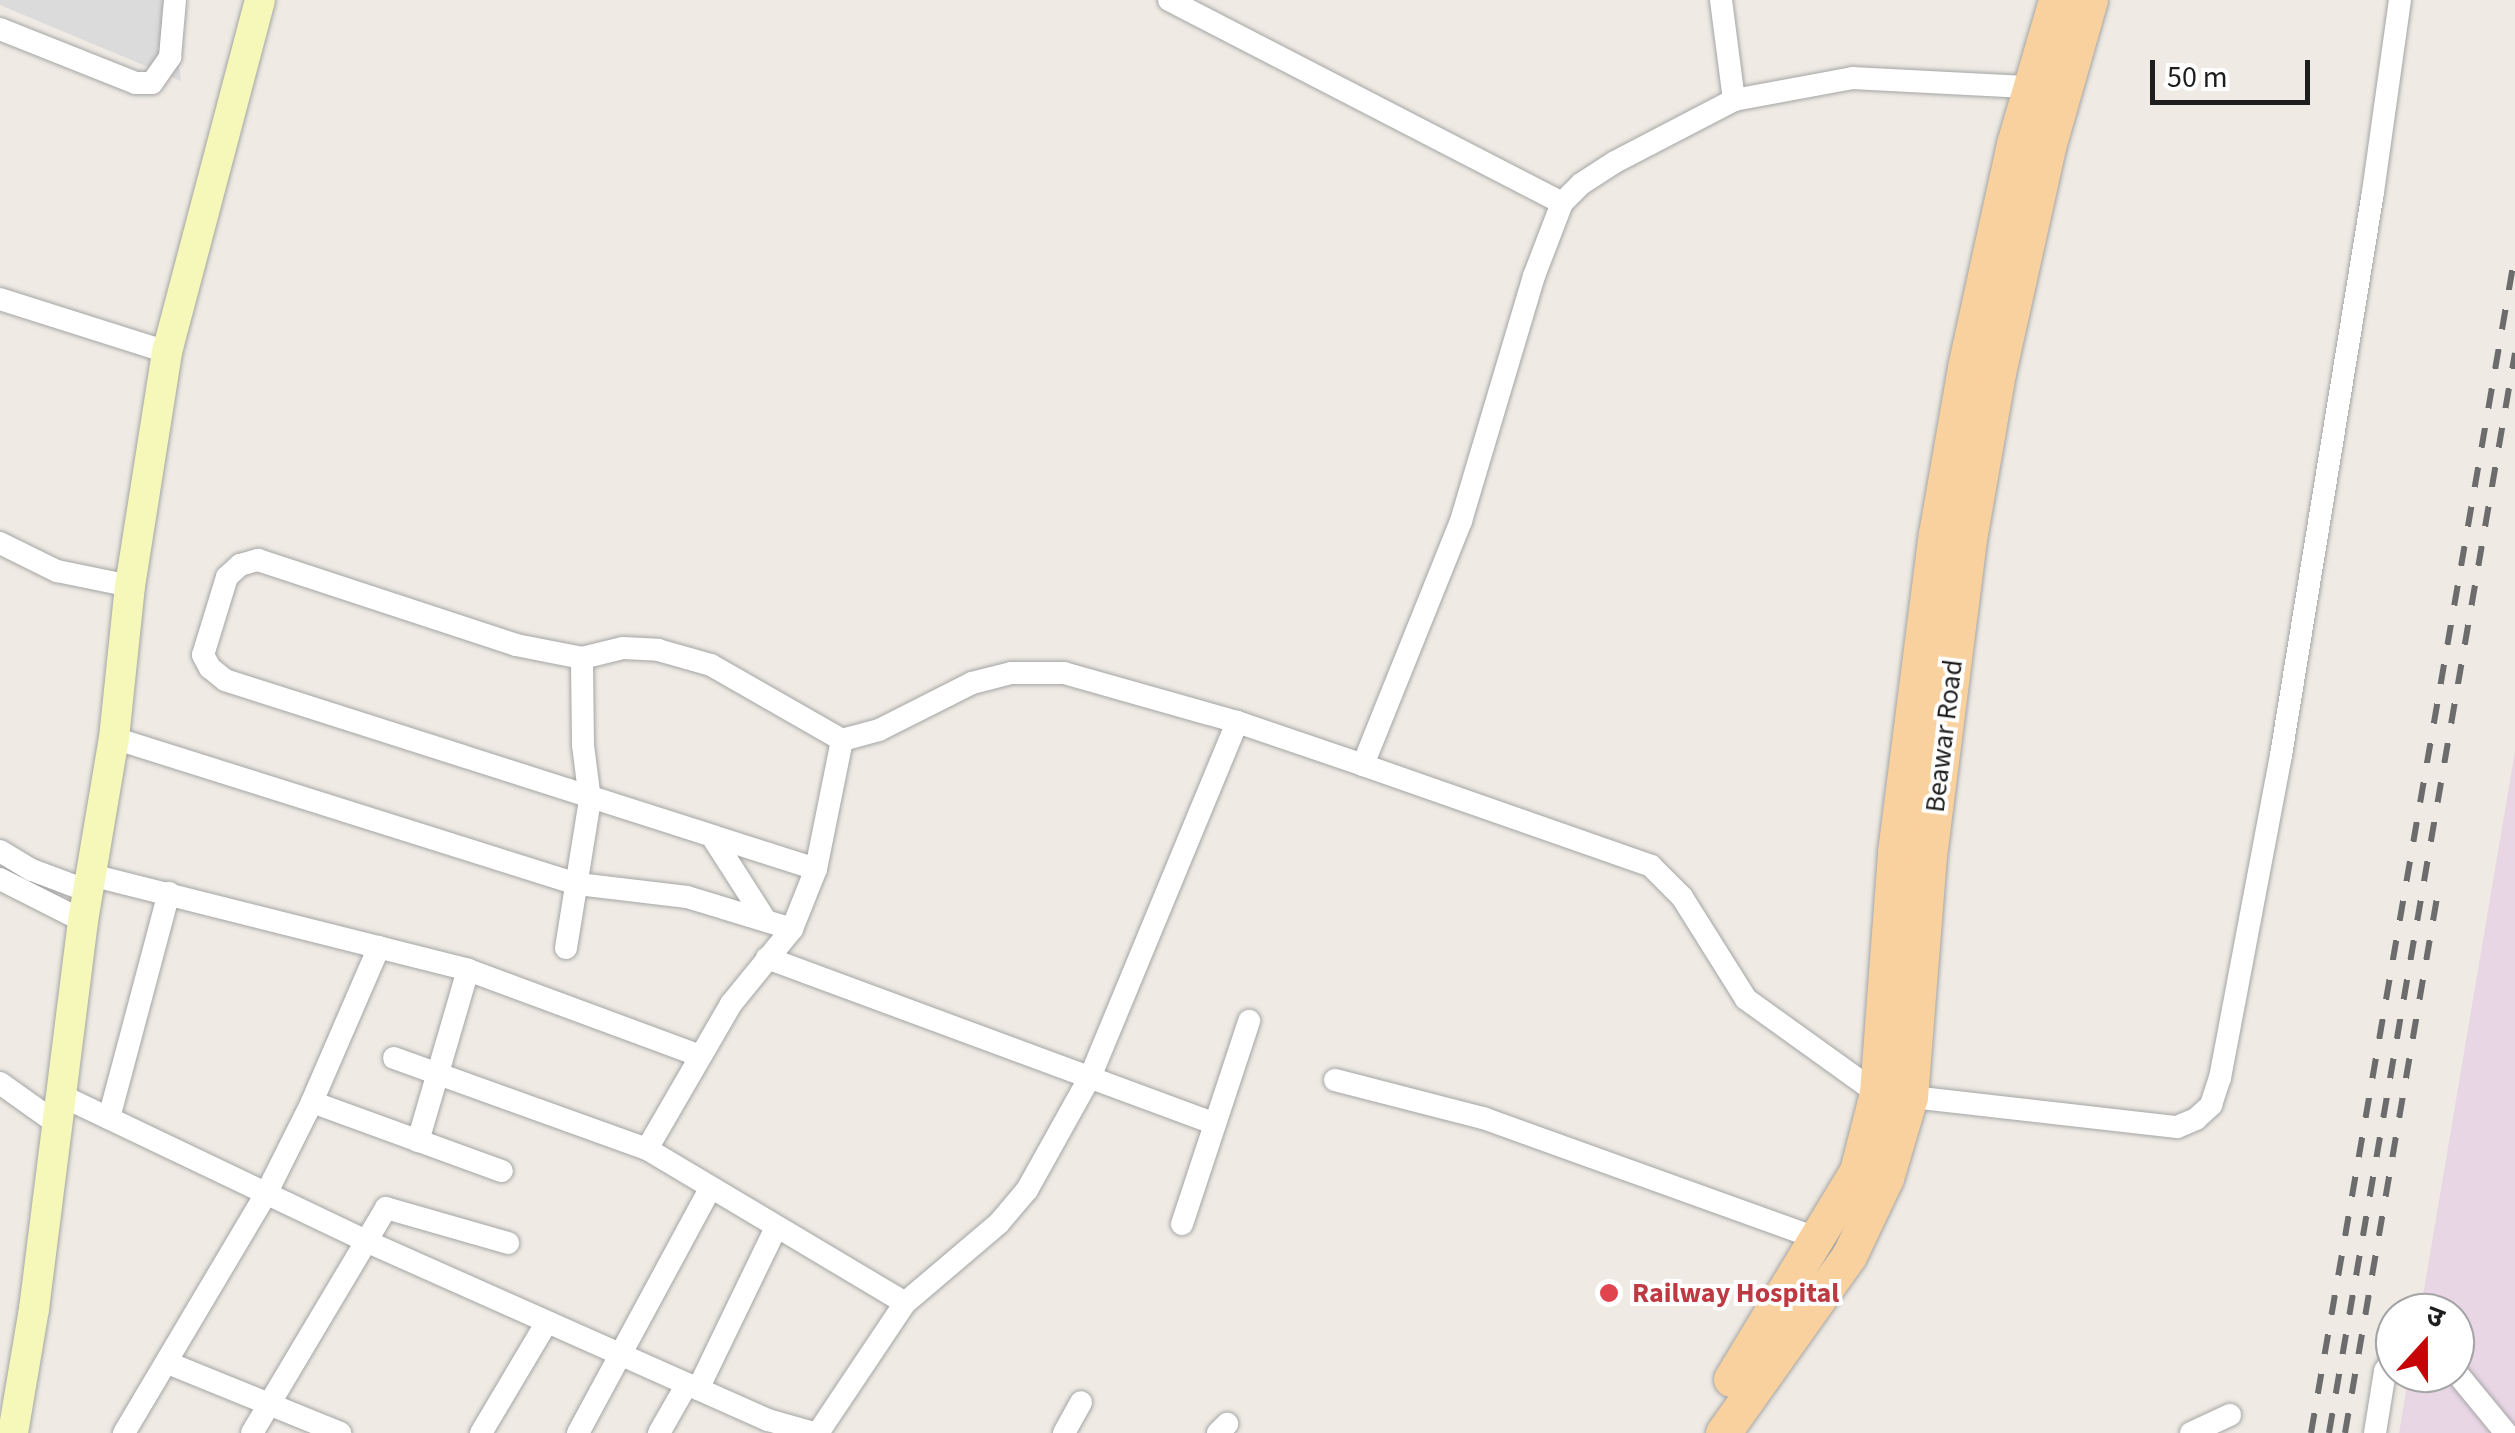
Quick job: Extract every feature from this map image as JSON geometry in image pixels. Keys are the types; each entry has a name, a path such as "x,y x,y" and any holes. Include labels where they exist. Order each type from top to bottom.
{"main road":[{"name":"Beawar Road","path":"1700,1433 1849,1256 1886,1178 1893,1095 1969,538 2056,0"},
{"name":"Beawar Road","path":"2039,118 2090,0"},
{"name":"Beawar Road","path":"1723,1433 1734,1396 1857,1171 1893,1095"}],"street":[{"path":"0,28 136,83 152,83 170,57 175,0"},
{"path":"12,1433 34,1310 57,1108 114,738 130,586 167,352 260,0"},
{"path":"1169,0 1562,203"},
{"path":"1720,0 1734,100"},
{"path":"816,869 590,800 226,680 210,668 203,655 226,577 240,564 258,560 516,645 582,658 624,648 658,650 711,666 842,740 879,730 972,683 1011,674 1064,674 1236,722 1651,866 1682,896 1746,999 1893,1095 2177,1127 2196,1119 2211,1105 2220,1078 2282,755 2400,0"},
{"path":"1363,765 1461,521 1526,301 1562,203 1615,162 1734,100 1853,78 2039,118"},
{"path":"0,298 167,352"},
{"path":"0,543 58,571 130,586"},
{"path":"566,948 590,800 583,745 582,658"},
{"path":"0,1083 57,1108 108,1118 266,1196 692,1386 765,1426 816,1433 905,1303 998,1222 1027,1190 1043,1163 1091,1076 1236,722"},
{"path":"114,738 578,884 687,897 792,929"},
{"path":"647,1149 731,1004 792,929 816,869 842,740"},
{"path":"713,838 766,921"},
{"path":"0,851 32,870 91,877 169,894 468,970 700,1056"},
{"path":"0,879 91,877"},
{"path":"108,1118 169,894"},
{"path":"124,1433 266,1196 312,1102 379,947"},
{"path":"761,965 1091,1076 1213,1123"},
{"path":"418,1141 468,970"},
{"path":"1182,1224 1249,1021"},
{"path":"394,1058 647,1149 775,1230 905,1303"},
{"path":"1335,1080 1483,1118 1820,1239"},
{"path":"312,1102 502,1171"},
{"path":"578,1433 710,1189"},
{"path":"252,1433 386,1208 508,1243"},
{"path":"659,1433 692,1386 775,1230"},
{"path":"481,1433 547,1322"},
{"path":"168,1363 340,1433"},
{"path":"2375,1433 2382,1393"},
{"path":"2473,1393 2506,1433"},
{"path":"1064,1433 1081,1402"},
{"path":"2191,1433 2230,1416"}],"shaded area":[{"path":"0,0 167,0 171,2 181,81 0,5"},
{"path":"2515,751 2515,1433 2399,1433 2406,1393 2475,1393 2475,1293 2423,1293"}],"railway":[{"path":"2311,1433 2515,255"},
{"path":"2329,1433 2515,353"},
{"path":"2345,1433 2439,886"}],"place":[{"name":"Railway Hospital","path":"1609,1293"}]}
